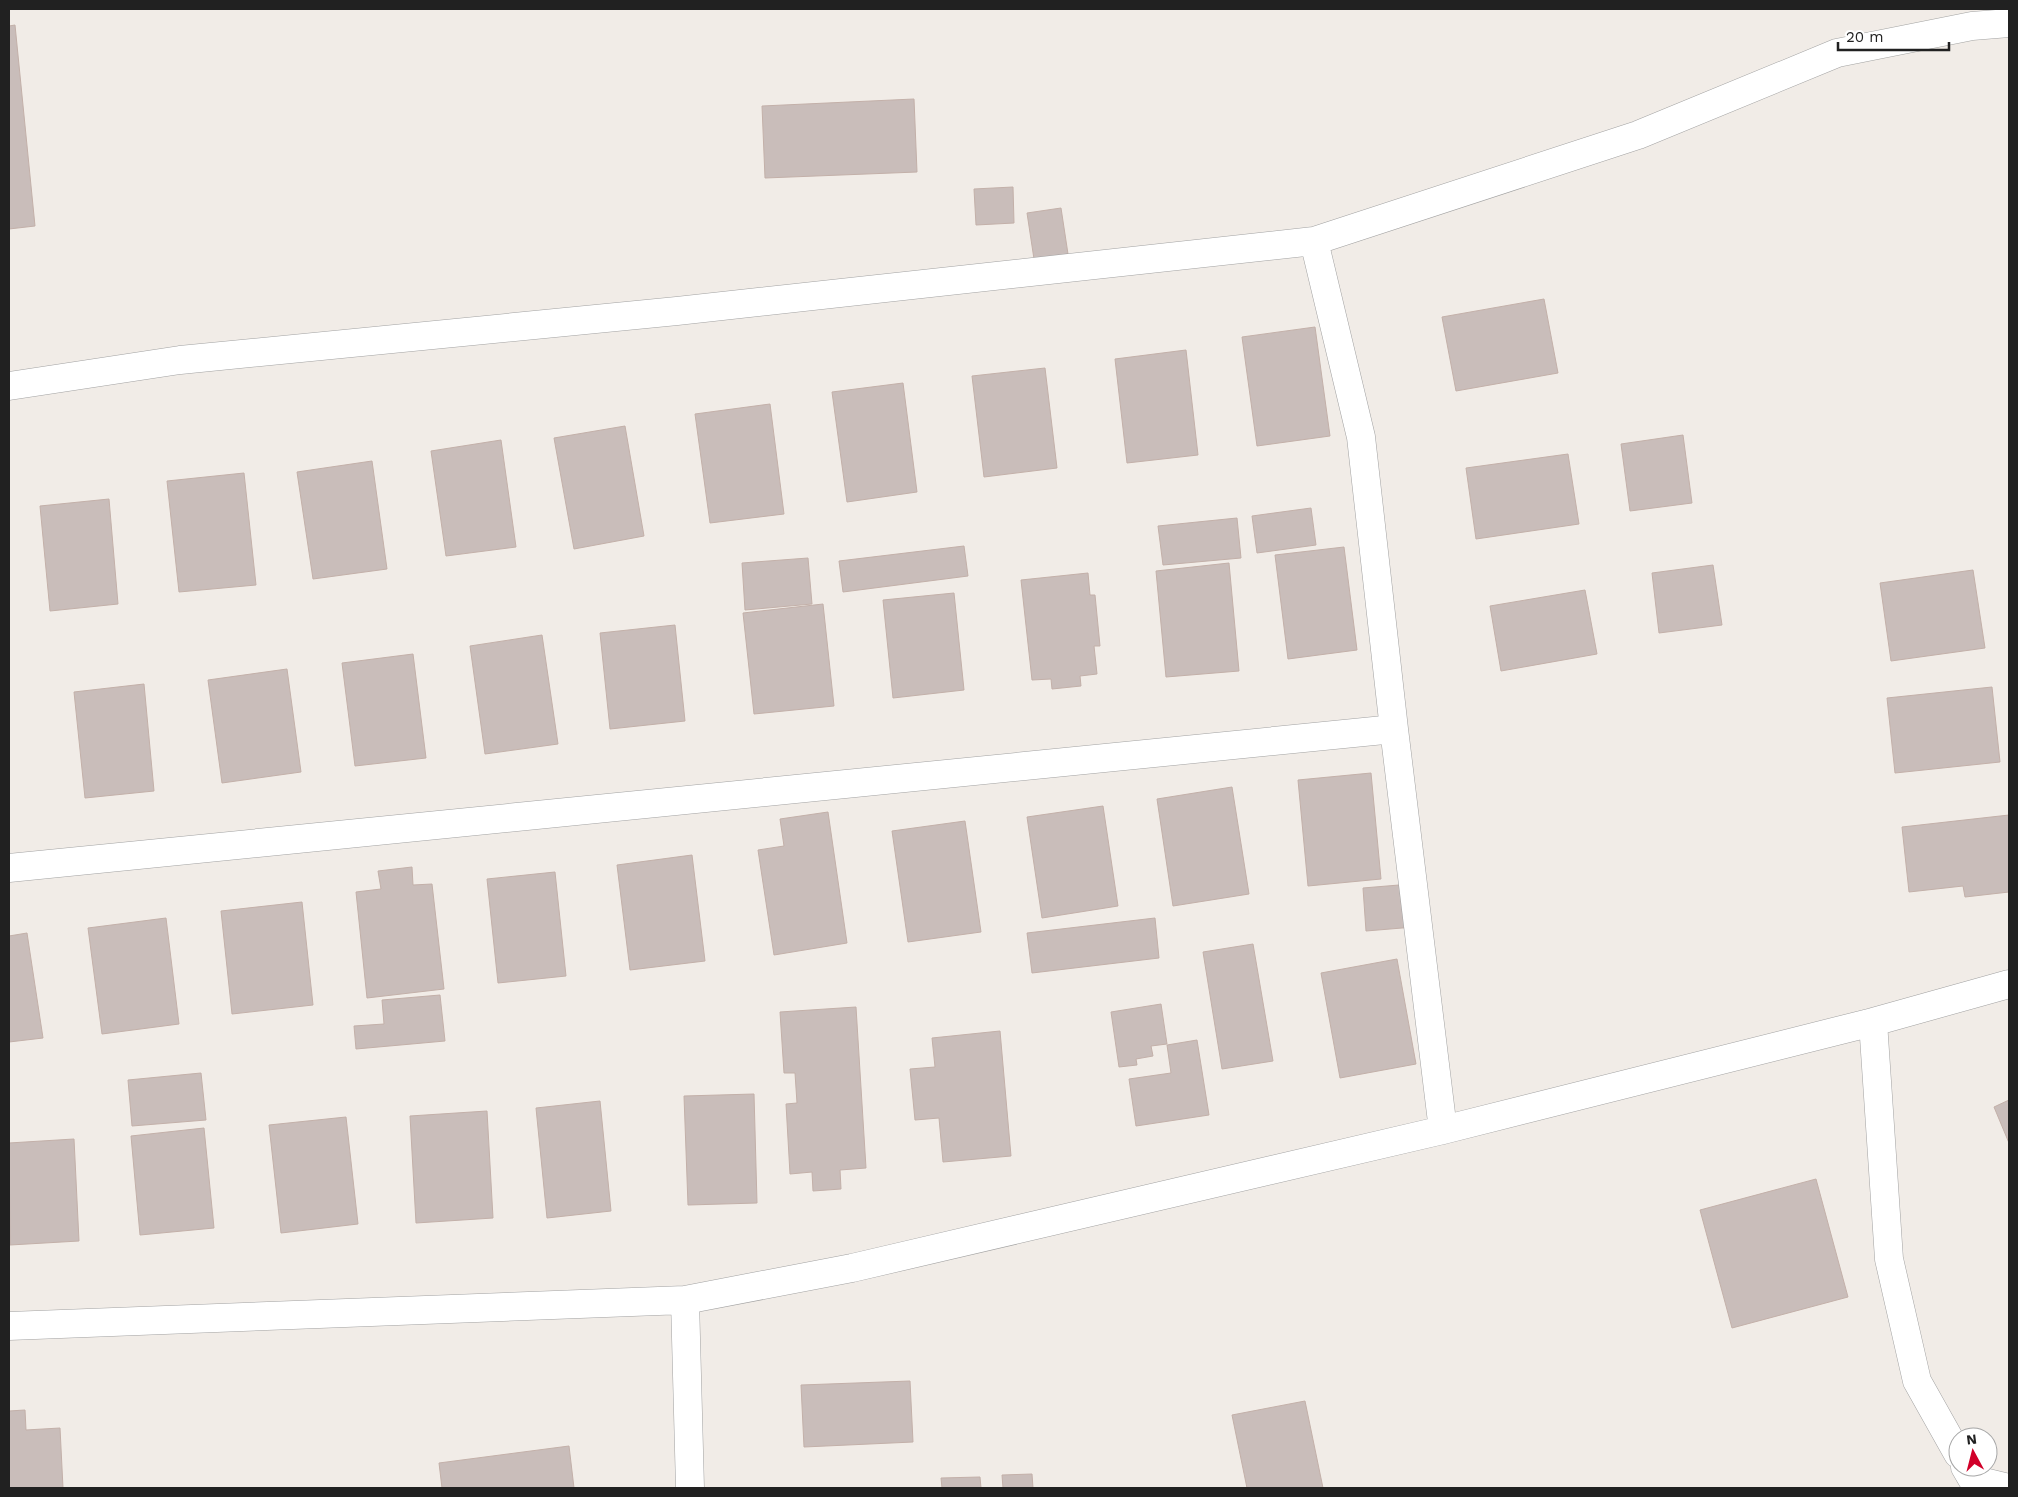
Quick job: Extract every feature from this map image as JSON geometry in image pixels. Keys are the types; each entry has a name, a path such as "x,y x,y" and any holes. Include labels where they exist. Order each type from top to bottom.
{"street":[{"path":"9,386 180,360 677,311 1314,241 1638,134 1837,53 1972,26 2009,23"},
{"path":"1314,241 1361,437 1443,1130"},
{"path":"9,868 1394,728"},
{"path":"9,1326 685,1300 852,1268 1443,1130 1873,1022 2009,984"},
{"path":"1873,1022 1889,1260 1917,1381 1948,1436"},
{"path":"685,1300 690,1488"},
{"path":"1971,1477 1972,1479 2009,1488"}],"building":[{"path":"15,25 35,226 9,229 9,26"},
{"path":"914,99 917,172 765,178 762,106"},
{"path":"1013,187 1014,223 976,225 974,189"},
{"path":"1061,208 1068,254 1034,259 1027,213"},
{"path":"1544,299 1558,373 1456,391 1442,317"},
{"path":"1315,327 1330,436 1257,446 1242,337"},
{"path":"1186,350 1198,455 1127,463 1115,359"},
{"path":"1045,368 1057,468 984,477 972,376"},
{"path":"903,383 917,492 847,502 832,392"},
{"path":"770,404 784,514 710,523 695,414"},
{"path":"625,426 644,536 574,549 554,438"},
{"path":"1683,435 1692,503 1630,511 1621,444"},
{"path":"501,440 516,547 446,556 431,451"},
{"path":"1568,454 1579,524 1476,539 1466,468"},
{"path":"372,461 387,569 313,579 297,472"},
{"path":"244,473 256,585 179,592 167,481"},
{"path":"109,499 118,604 50,611 40,506"},
{"path":"1311,508 1316,545 1257,553 1252,516"},
{"path":"1237,518 1241,558 1163,565 1158,526"},
{"path":"964,546 968,576 843,592 839,561"},
{"path":"1344,547 1357,650 1288,659 1275,555"},
{"path":"808,558 812,604 745,610 742,563"},
{"path":"1229,563 1239,671 1166,677 1156,571"},
{"path":"1713,565 1722,625 1659,633 1652,573"},
{"path":"1973,570 1985,648 1891,661 1880,583"},
{"path":"1088,573 1090,595 1095,595 1100,646 1094,646 1097,674 1080,676 1081,686 1052,689 1051,679 1032,680 1021,580"},
{"path":"1585,590 1597,654 1501,671 1490,606"},
{"path":"954,593 964,690 893,698 883,600"},
{"path":"823,604 834,706 754,714 743,613"},
{"path":"675,625 685,721 610,729 600,633"},
{"path":"542,635 558,744 485,754 470,646"},
{"path":"413,654 426,758 355,766 342,663"},
{"path":"287,669 301,772 222,783 208,680"},
{"path":"144,684 154,791 85,798 74,692"},
{"path":"1992,687 2000,762 1895,773 1887,698"},
{"path":"1371,773 1381,879 1308,886 1298,780"},
{"path":"1232,787 1249,894 1173,906 1157,799"},
{"path":"1103,806 1118,906 1042,918 1027,817"},
{"path":"828,812 847,943 774,955 758,850 784,846 780,819"},
{"path":"2009,815 2009,892 1965,897 1963,886 1909,892 1902,827"},
{"path":"965,821 981,932 908,942 892,831"},
{"path":"692,855 705,961 630,970 617,865"},
{"path":"412,867 413,885 432,884 444,989 367,998 356,892 381,889 378,871"},
{"path":"555,872 566,976 498,983 487,879"},
{"path":"1411,884 1414,927 1366,931 1363,888"},
{"path":"302,902 313,1005 232,1014 221,911"},
{"path":"166,918 179,1024 102,1034 88,928"},
{"path":"1155,918 1159,958 1032,973 1027,933"},
{"path":"27,933 43,1038 9,1042 9,936"},
{"path":"1253,944 1273,1061 1222,1069 1203,952"},
{"path":"1397,959 1416,1064 1340,1078 1321,973"},
{"path":"440,995 445,1041 356,1049 354,1026 384,1024 382,1000"},
{"path":"1161,1004 1167,1044 1151,1046 1153,1056 1136,1059 1137,1065 1119,1067 1111,1012"},
{"path":"856,1007 866,1168 840,1170 841,1189 813,1191 812,1172 790,1174 786,1104 797,1103 795,1073 784,1073 780,1012"},
{"path":"1000,1031 1011,1156 943,1162 939,1118 915,1120 910,1069 935,1067 932,1038"},
{"path":"1197,1040 1209,1115 1136,1126 1129,1079 1171,1073 1167,1045"},
{"path":"201,1073 206,1120 132,1126 128,1080"},
{"path":"754,1094 757,1203 688,1205 684,1096"},
{"path":"2009,1100 2009,1143 1994,1107"},
{"path":"600,1101 611,1211 547,1218 536,1108"},
{"path":"487,1111 493,1218 416,1223 410,1116"},
{"path":"346,1117 358,1224 281,1233 269,1125"},
{"path":"204,1128 214,1228 140,1235 131,1136"},
{"path":"74,1139 79,1241 10,1245 9,1143"},
{"path":"1816,1179 1848,1297 1732,1328 1700,1210"},
{"path":"910,1381 913,1442 804,1447 801,1385"},
{"path":"1305,1401 1323,1488 1247,1488 1232,1415"},
{"path":"25,1410 26,1430 60,1428 63,1488 9,1488 9,1411"},
{"path":"569,1446 574,1488 442,1488 439,1463"},
{"path":"1032,1474 1033,1488 1003,1488 1002,1475"},
{"path":"980,1477 981,1488 942,1488 941,1478"}]}
